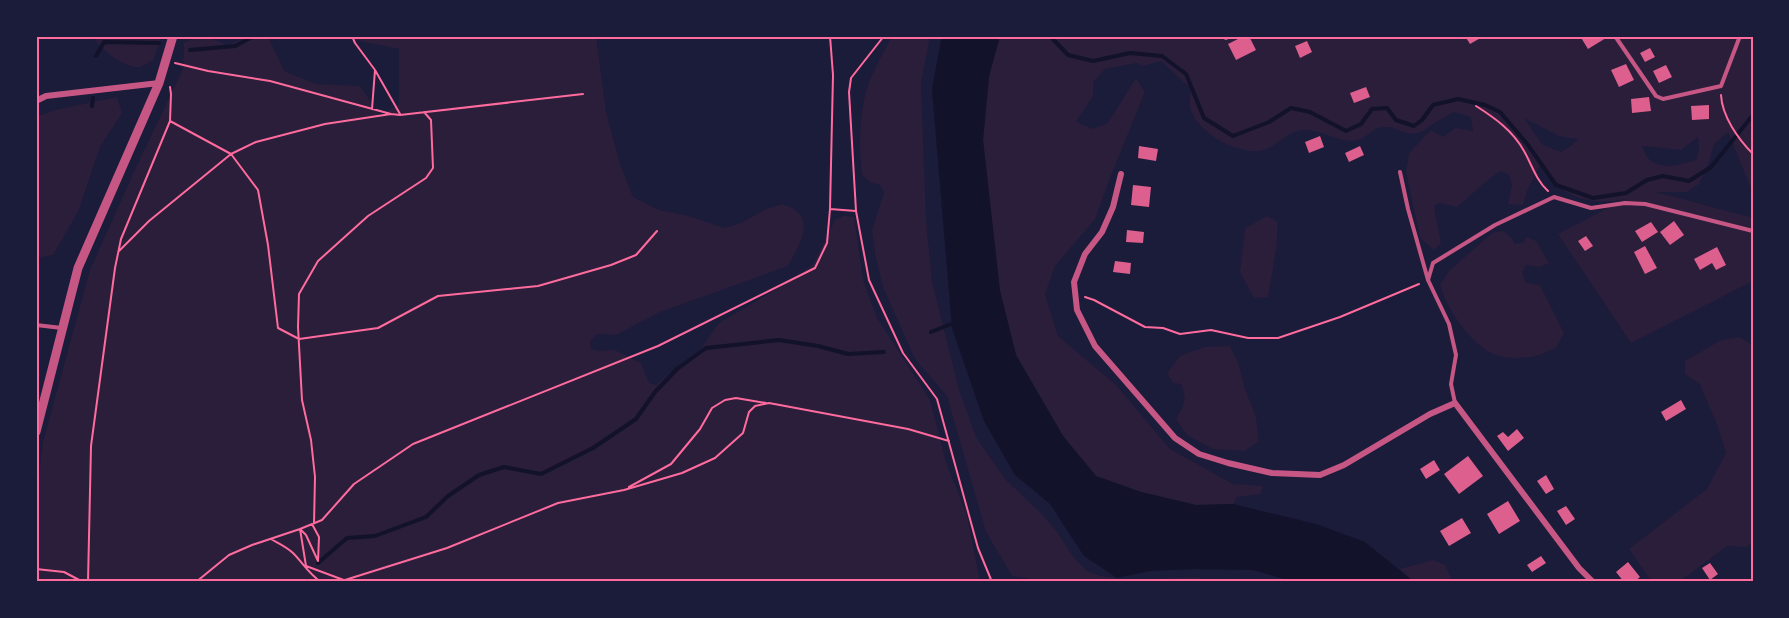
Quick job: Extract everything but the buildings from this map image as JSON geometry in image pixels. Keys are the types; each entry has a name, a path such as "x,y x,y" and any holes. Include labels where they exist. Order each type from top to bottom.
{"street":[{"path":"36,432 78,268 164,83 166,61 173,36"},
{"path":"36,101 46,96 164,83"},
{"path":"1121,174 1113,207 1102,232 1085,254 1074,282 1077,310 1095,346 1174,438 1199,454 1228,464 1272,473 1320,475 1344,465 1430,414 1455,403 1579,568 1593,582"}],"lane":[{"path":"1615,36 1656,96 1663,99 1720,86 1740,36"},
{"path":"1400,172 1428,280 1449,324 1456,355 1450,384 1455,403"},
{"path":"1428,280 1433,263 1495,225 1554,197 1591,208 1625,203 1645,204 1753,231"},
{"path":"36,325 63,328"}],"path":[{"path":"352,36 375,70 400,115"},
{"path":"196,582 229,555 322,520 354,484 413,444 658,346 815,268 827,243 830,209 833,75 830,36"},
{"path":"884,36 851,78 849,92 856,211 869,280 903,353 937,399 978,548 992,582"},
{"path":"166,61 208,71 270,81 400,115 583,94"},
{"path":"372,109 375,70"},
{"path":"36,569 64,572 86,582 91,446 118,253 121,239 170,121 171,94 164,83"},
{"path":"1720,86 1722,106 1740,141 1753,154"},
{"path":"1476,106 1500,122 1523,149 1540,184 1554,197"},
{"path":"300,529 306,535 318,561 319,537 313,524 315,477 303,400 299,294 318,261 368,216 426,178 433,168 431,120 424,112"},
{"path":"118,253 149,221 231,154 256,142 325,124 391,114"},
{"path":"170,121 231,154 258,190 268,244 278,328 299,339 378,328 438,296 538,286 611,265 636,255 657,231"},
{"path":"830,209 856,211"},
{"path":"1075,294 1094,300 1145,327 1163,328 1180,334 1211,330 1248,338 1278,338 1340,317 1428,280"},
{"path":"624,490 671,464 700,429 712,408 725,400 736,398 908,429 949,441"},
{"path":"345,579 447,548 558,503 624,490 682,473 716,458 742,433 749,412 755,406 769,404"},
{"path":"300,529 306,566 310,575 321,582"},
{"path":"271,539 290,550 306,566 349,582"},
{"path":"360,575 360,582"}],"shaded area":[{"path":"93,36 162,36 153,60 140,67 134,67 113,57"},
{"path":"199,36 206,36 227,45 250,36 268,36 284,71 316,84 360,86 380,116 399,104 399,49 337,36 596,36 606,112 620,164 633,197 659,210 685,215 725,228 782,204 794,209 801,216 804,229 788,266 660,312 616,335 597,334 590,342 591,349 615,350 641,363 649,383 656,385 671,372 687,364 719,323 794,279 814,263 835,220 844,216 854,217 863,280 877,318 930,400 946,462 967,515 980,582 36,582 36,503 43,442 90,270 183,69 184,43"},
{"path":"892,36 930,36 921,84 926,221 932,281 959,390 976,437 1005,479 1042,514 1072,555 1087,571 1100,576 1129,580 1199,577 1209,582 1051,582 1012,576 986,532 947,396 915,359 883,287 875,253 872,230 884,193 880,185 870,182 862,175 860,128 869,84"},
{"path":"942,36 1000,36 989,76 983,140 1000,291 1016,355 1063,436 1096,476 1141,492 1196,505 1233,504 1316,524 1365,542 1414,582 1294,582 1253,570 1193,569 1150,571 1117,578 1084,556 1050,504 1015,475 984,421 952,328 932,89"},
{"path":"1000,36 1753,36 1753,193 1728,132 1714,144 1699,184 1687,192 1656,192 1753,218 1753,281 1631,343 1558,234 1625,199 1600,201 1576,197 1555,185 1540,165 1523,205 1508,204 1512,185 1509,175 1501,171 1457,207 1440,203 1434,206 1441,243 1434,250 1420,238 1406,172 1409,153 1431,130 1443,137 1455,128 1473,131 1471,117 1454,112 1418,133 1413,134 1385,127 1376,129 1356,141 1303,130 1291,133 1265,150 1250,151 1219,140 1202,127 1191,111 1191,89 1161,61 1143,66 1137,63 1105,69 1093,82 1093,96 1076,122 1093,129 1108,123 1136,78 1145,92 1095,219 1055,266 1045,294 1058,336 1116,385 1170,449 1233,484 1263,486 1261,494 1237,497 1233,504 1196,505 1141,492 1096,476 1063,436 1016,355 1000,291 983,140 989,76","holes":["1524,118 1559,136 1578,139 1561,152 1543,145","1698,137 1699,151 1696,160 1678,165 1665,166 1654,163 1648,158 1642,146 1681,150"]},
{"path":"117,97 122,113 100,147 78,212 53,255 36,258 36,117 55,110"},
{"path":"1267,216 1278,222 1276,250 1268,297 1254,298 1240,272 1245,228"},
{"path":"1503,231 1511,237 1515,244 1523,243 1527,237 1536,241 1549,263 1540,267 1526,265 1522,272 1526,283 1540,285 1564,333 1556,348 1537,356 1503,357 1481,347 1459,322 1447,303 1440,285 1448,272 1492,233"},
{"path":"1740,337 1753,346 1753,543 1746,547 1727,546 1679,582 1656,582 1649,578 1629,549 1707,489 1726,453 1700,384 1685,374 1685,361 1721,340"},
{"path":"1230,346 1239,365 1256,417 1259,441 1245,451 1213,449 1187,435 1176,419 1184,402 1183,390 1181,384 1173,383 1167,373 1180,356 1204,347"},
{"path":"1433,560 1445,565 1453,582 1414,582 1400,569"}],"waterway":[{"path":"190,50 235,46 254,36"},
{"path":"1050,36 1068,55 1093,61 1130,53 1162,56 1186,74 1204,118 1233,136 1269,122 1291,108 1310,112 1346,131 1361,124 1372,109 1387,108 1396,120 1414,126 1422,120 1433,105 1458,99 1485,105 1500,112 1528,145 1556,185 1593,198 1626,193 1647,180 1663,176 1689,181 1711,167 1753,115"},
{"path":"96,56 104,42 159,43"},
{"path":"92,106 93,98"},
{"path":"931,332 956,322"},
{"path":"318,563 347,538 375,536 426,517 448,496 479,475 504,467 541,474 593,448 636,419 655,392 677,369 706,348 779,340 818,346 848,354 884,352"}]}
